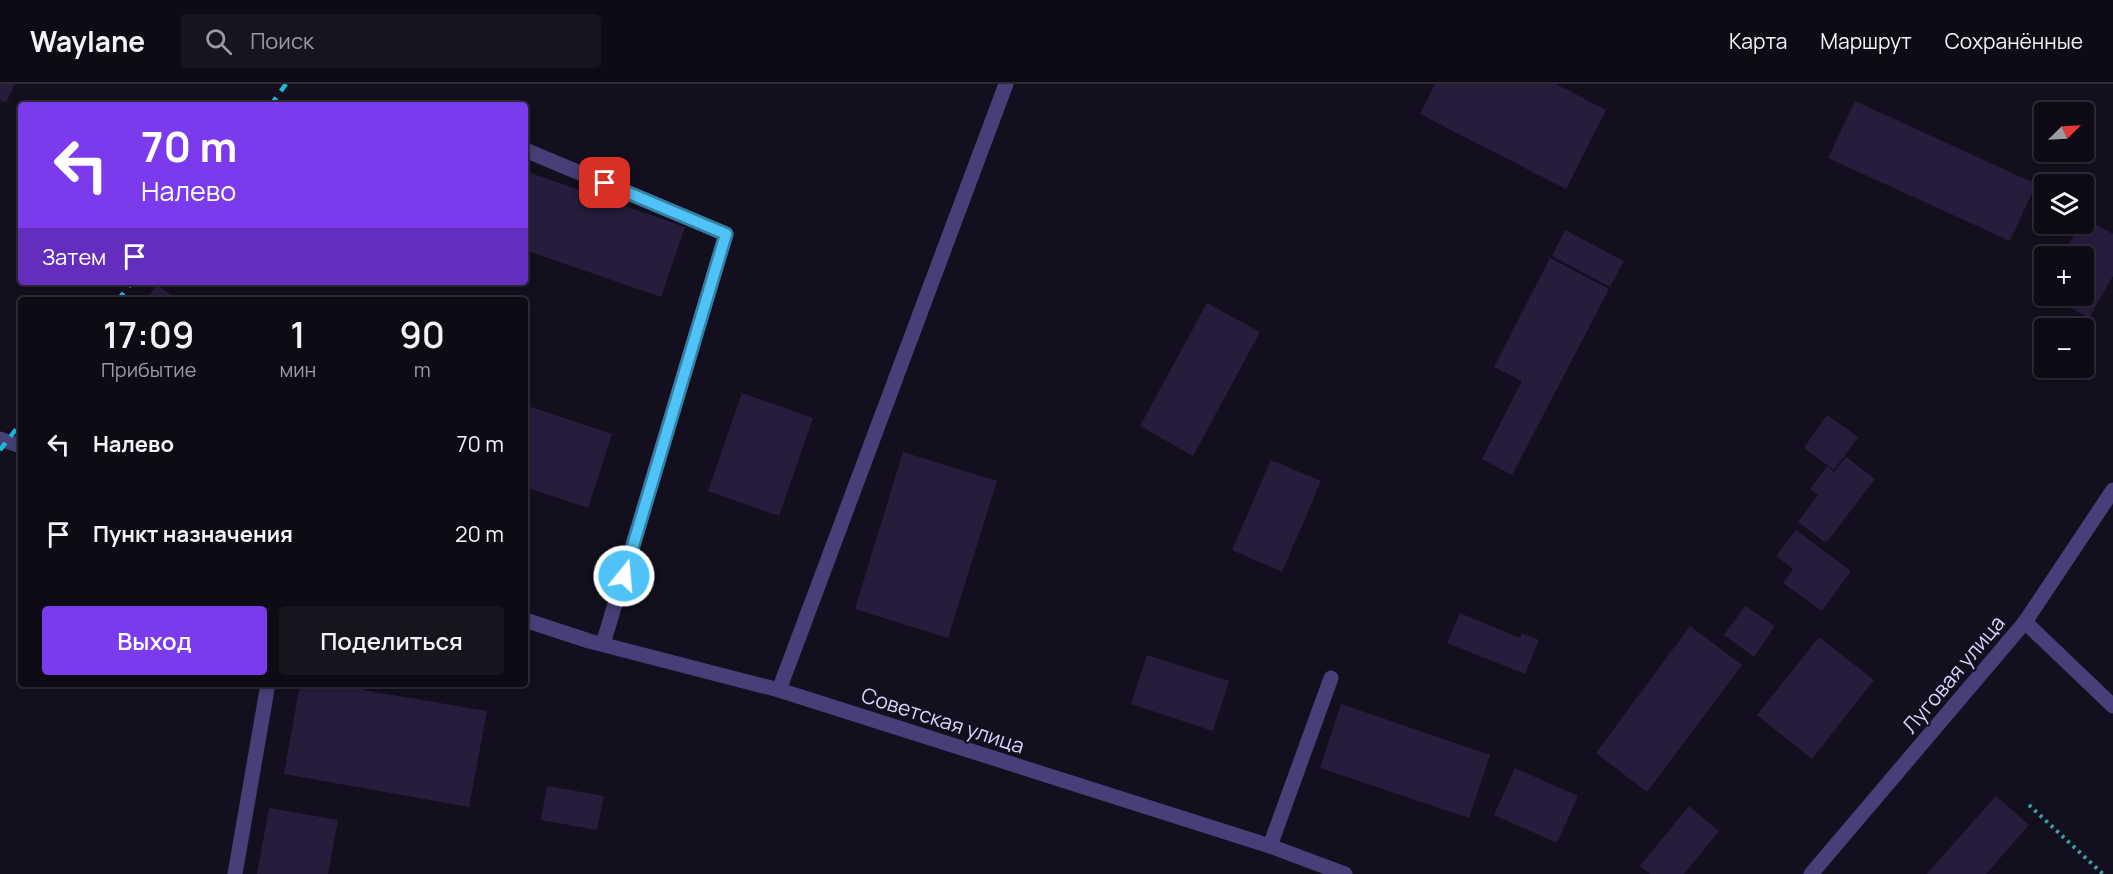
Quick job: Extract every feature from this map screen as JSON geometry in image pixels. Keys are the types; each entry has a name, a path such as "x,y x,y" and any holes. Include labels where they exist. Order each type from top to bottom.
{"street":[{"path":"779,690 1005,84"},
{"path":"528,151 726,234 603,644"},
{"path":"0,439 18,445"},
{"name":"Луговая улица","path":"1811,874 2025,622 2113,490"},
{"name":"Советская улица","path":"528,621 589,641 779,690 1270,846 1345,874"},
{"path":"2025,622 2113,706"},
{"path":"1270,846 1331,678"},
{"path":"235,874 267,687"}],"path":[{"path":"2029,805 2103,874"}],"building":[{"path":"0,84 15,84 6,103 0,100"},
{"path":"1435,84 1556,84 1606,110 1566,189 1420,114"},
{"path":"1855,101 2034,183 2034,188 2010,241 1828,158"},
{"path":"528,172 685,227 661,297 528,251"},
{"path":"2094,224 2113,234 2113,276 2089,318 2067,306 2094,306 2094,246 2068,246 2075,234 2094,234"},
{"path":"1565,230 1624,261 1610,287 1552,256"},
{"path":"1550,258 1609,289 1512,475 1482,459 1522,381 1494,367"},
{"path":"156,285 175,297 149,297"},
{"path":"1207,303 1260,332 1193,456 1140,426"},
{"path":"742,393 813,418 779,516 708,491"},
{"path":"528,406 612,434 588,508 528,488"},
{"path":"1827,415 1858,437 1834,470 1804,448"},
{"path":"903,452 997,481 948,638 855,609"},
{"path":"1846,457 1875,479 1826,543 1798,522 1818,495 1810,489 1827,466 1834,472"},
{"path":"1271,460 1321,481 1282,572 1232,550"},
{"path":"1796,530 1851,571 1822,611 1783,583 1793,569 1776,556"},
{"path":"1745,606 1775,626 1754,657 1724,635"},
{"path":"1460,613 1520,638 1522,633 1539,640 1525,674 1447,643"},
{"path":"1690,626 1742,665 1647,792 1596,753"},
{"path":"1819,637 1874,680 1812,759 1757,715"},
{"path":"1147,655 1229,681 1213,731 1131,704"},
{"path":"299,687 364,687 363,690 487,711 469,807 284,774"},
{"path":"1341,704 1490,755 1469,818 1320,768"},
{"path":"1515,768 1578,796 1557,843 1494,815"},
{"path":"547,786 604,796 597,830 541,820"},
{"path":"1996,796 2029,825 1986,874 1927,874"},
{"path":"1689,806 1719,831 1684,874 1650,874 1640,866"},
{"path":"269,808 338,820 328,874 257,874"}],"railway":[{"path":"273,102 286,84"},
{"path":"120,297 130,285"},
{"path":"0,450 18,427"}],"route":[{"path":"605,183 726,234 624,576"}]}
